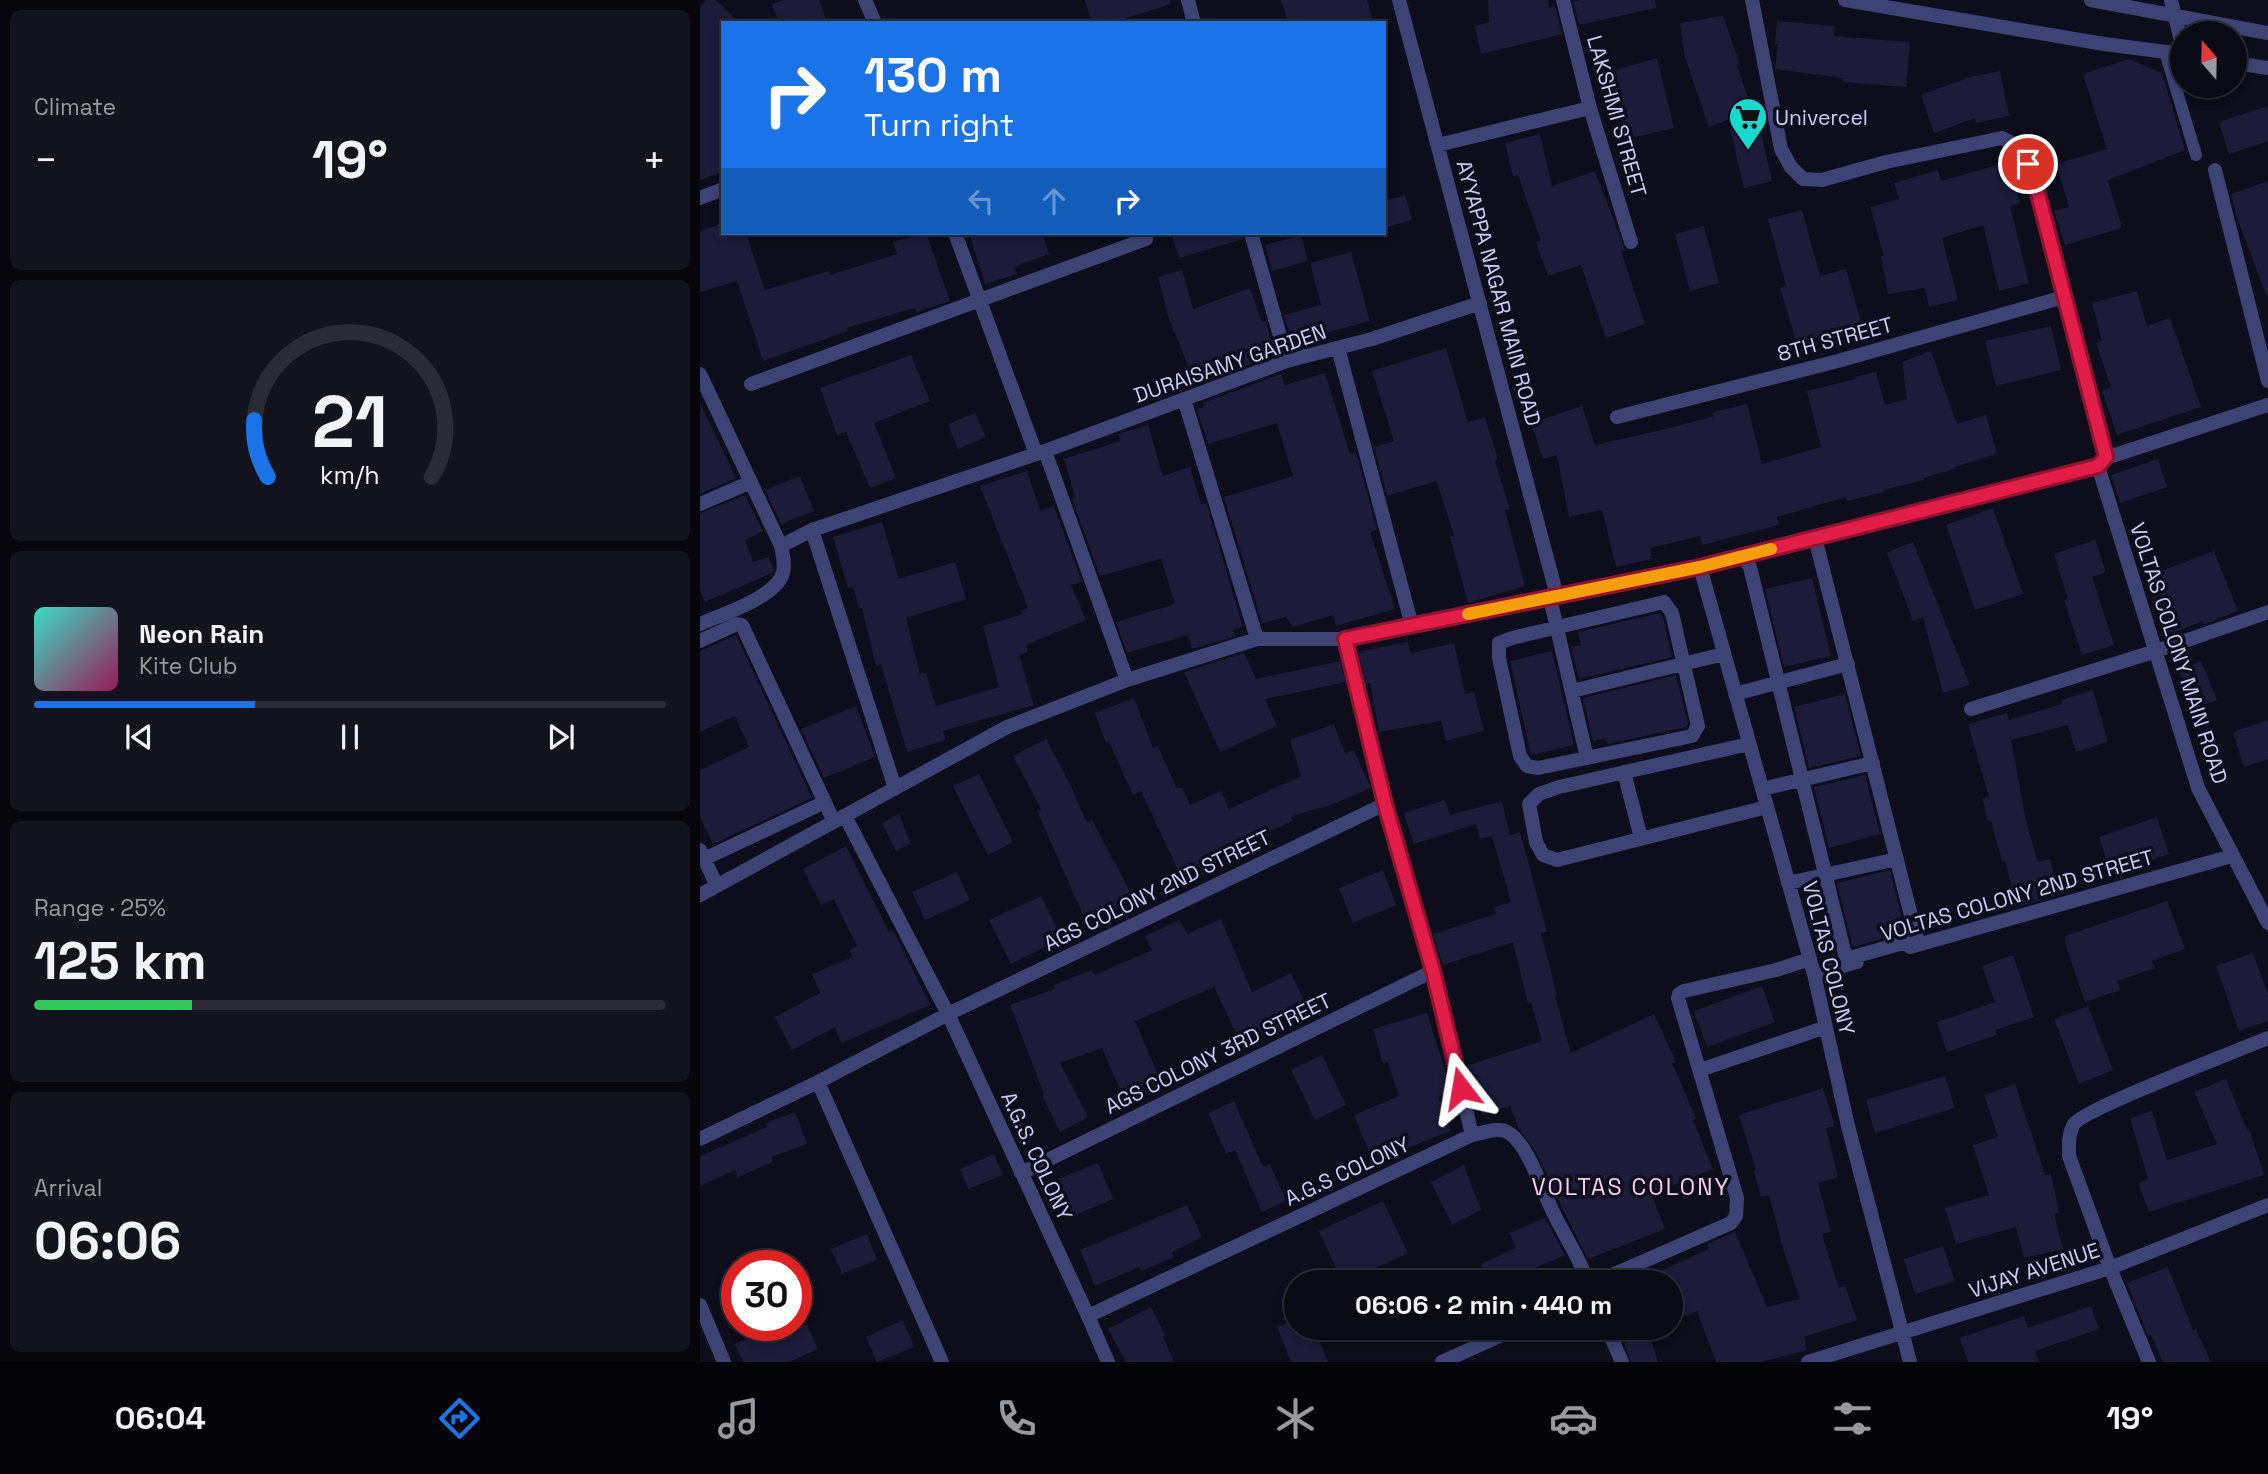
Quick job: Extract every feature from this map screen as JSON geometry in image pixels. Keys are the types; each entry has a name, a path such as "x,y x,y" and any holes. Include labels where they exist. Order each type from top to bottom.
{"street":[{"path":"865,0 874,21"},
{"path":"1188,0 1193,21"},
{"name":"AYYAPPA NAGAR MAIN ROAD","path":"1399,0 1480,303 1554,597 1557,628 1587,758"},
{"name":"LAKSHMI STREET","path":"1563,0 1590,108 1631,242"},
{"name":"VOLTAS COLONY MAIN ROAD","path":"1752,0 1782,149 1790,167 1803,179 1822,180 1886,162 2002,138 2018,146 2028,164 2038,194 2102,462 2198,788 2268,923"},
{"path":"1845,0 2170,53"},
{"path":"2091,0 2268,33"},
{"path":"2171,0 2177,21"},
{"path":"2247,65 2268,68"},
{"path":"1437,145 1590,108"},
{"path":"2215,170 2268,381"},
{"path":"700,198 721,190"},
{"path":"956,235 978,301 1041,453 1127,680"},
{"path":"1252,235 1287,361"},
{"path":"751,384 1146,239"},
{"name":"8TH STREET","path":"1617,416 1838,361 2064,297"},
{"name":"DURAISAMY GARDEN","path":"781,546 812,530 1041,453 1287,361 1338,348 1480,303"},
{"path":"1338,348 1412,626"},
{"path":"700,374 781,546 784,564 778,584 762,596 701,619"},
{"path":"1184,399 1257,639"},
{"path":"700,895 1007,727 1127,680 1257,639 1345,639 1700,567 2102,462 2268,405"},
{"path":"700,504 751,482"},
{"path":"812,530 895,788"},
{"path":"1742,556 1750,566 1846,959 1917,939 1815,538"},
{"name":"VOLTAS COLONY","path":"1700,567 1812,967 1848,1126 1909,1362"},
{"path":"1664,602 1671,613 1698,726 1692,736 1538,768 1527,766 1520,756 1499,658 1499,643 1557,628 1664,602"},
{"path":"1971,709 2156,652 2268,612"},
{"name":"A.G.S. COLONY","path":"700,641 737,624 742,625 825,802 840,819 948,1014 1088,1316"},
{"path":"1345,639 1385,804 1433,971 1472,1135"},
{"path":"1572,691 1724,654"},
{"path":"1735,694 1848,664"},
{"path":"1749,744 1559,787 1539,794 1529,804 1536,842 1543,855 1557,860 1767,807"},
{"path":"1762,789 1873,763"},
{"path":"1624,772 1641,838"},
{"path":"717,886 702,855 825,802"},
{"name":"AGS COLONY 2ND STREET","path":"700,1139 818,1082 948,1014 1385,804"},
{"name":"VOLTAS COLONY 2ND STREET","path":"1700,1070 1678,998 1684,990 1776,970 1812,967 2232,856"},
{"path":"1788,883 1897,859"},
{"name":"AGS COLONY 3RD STREET","path":"1021,1173 1433,971"},
{"path":"1624,1270 1731,1223 1736,1216 1737,1198 1700,1070 1826,1027"},
{"path":"2149,1362 2110,1268 2069,1156 2069,1139 2075,1122 2103,1107 2268,1038"},
{"path":"818,1082 942,1362"},
{"name":"A.G.S COLONY","path":"1088,1316 1472,1135 1502,1130 1511,1134 1524,1151 1583,1270"},
{"name":"VIJAY AVENUE","path":"1808,1362 2110,1268 2268,1205"},
{"path":"700,1305 724,1362"},
{"path":"1088,1316 1108,1362"},
{"path":"1442,1362 1491,1340"},
{"path":"1612,1340 1622,1362"}],"lane":[{"path":"2165,52 2196,155"}],"building":[{"path":"707,0 716,0 738,21 721,21 721,173 700,180 700,7"},
{"path":"784,0 819,0 826,21 778,21 772,4"},
{"path":"1085,0 1170,0 1171,4 1118,21 1091,21"},
{"path":"1281,0 1367,0 1372,21 1287,21"},
{"path":"1488,0 1548,0 1549,8 1555,6 1562,34 1481,54 1475,26 1489,22"},
{"path":"1655,0 1656,8 1579,25 1573,2"},
{"path":"1723,16 1755,120 1758,119 1772,181 1744,188 1728,120 1709,127 1685,57 1680,23"},
{"path":"1777,21 1835,26 1834,36 1910,42 1906,87 1842,82 1843,78 1775,69"},
{"path":"1657,58 1674,128 1627,139 1619,106 1610,109 1599,75"},
{"path":"2129,59 2162,73 2185,150 2108,180 2122,228 2065,245 2054,211 2069,207 2056,164 2107,149 2083,74"},
{"path":"2000,71 2009,116 1976,123 1975,118 1934,133 1921,95 1970,77"},
{"path":"2268,106 2268,141 2229,154 2219,122"},
{"path":"1540,134 1552,186 1595,171 1625,250 1621,251 1645,324 1606,338 1581,265 1548,276 1536,242 1541,241 1518,175 1513,176 1505,143"},
{"path":"2009,162 2020,203 2010,206 2029,283 1999,291 1983,225 1942,238 1958,300 1929,307 1925,288 1888,294 1881,256 1884,256 1870,207 1899,199 1894,183 1938,170 1941,181"},
{"path":"2268,181 2266,295 2237,218 2231,194"},
{"path":"1405,195 1412,220 1386,227 1386,200"},
{"path":"1802,210 1820,276 1846,269 1862,325 1797,344 1780,288 1786,286 1768,219"},
{"path":"721,224 721,235 747,235 765,290 829,271 830,275 897,254 893,242 927,235 950,301 917,312 915,308 847,328 848,331 763,361 737,281 700,292 700,231"},
{"path":"1704,226 1719,283 1690,291 1675,234"},
{"path":"970,235 1043,235 1049,254 1014,267 1017,274 985,284"},
{"path":"1172,235 1242,235 1243,239 1179,258"},
{"path":"1301,235 1308,261 1272,271 1265,245"},
{"path":"1351,252 1370,321 1325,333 1326,336 1293,346 1284,315 1321,305 1310,263"},
{"path":"1182,270 1193,309 1250,288 1262,322 1266,321 1274,355 1196,385 1169,319 1158,277"},
{"path":"2137,291 2147,326 2170,318 2201,407 2117,435 2102,391 2111,388 2096,343 2102,341 2092,303"},
{"path":"2051,326 2061,370 1996,386 1985,341"},
{"path":"1446,348 1468,422 1485,417 1510,509 1505,510 1525,586 1468,603 1450,537 1454,536 1437,481 1387,496 1374,447 1394,441 1372,371"},
{"path":"1931,351 1957,424 1986,415 1997,454 1923,478 1924,480 1883,490 1884,492 1847,501 1846,497 1777,517 1779,525 1702,545 1700,536 1650,548 1652,559 1616,567 1602,510 1569,517 1557,455 1543,459 1531,423 1582,406 1595,445 1674,427 1714,416 1713,412 1747,404 1762,464 1821,447 1807,391 1876,372 1885,405 1907,399 1902,362"},
{"path":"911,355 930,401 874,423 896,478 870,488 846,432 837,435 820,388"},
{"path":"1325,373 1350,454 1356,452 1377,530 1370,532 1395,609 1336,626 1333,615 1293,627 1286,617 1262,623 1224,497 1293,476 1277,423 1208,444 1197,409 1204,407 1203,403 1281,374 1285,385"},
{"path":"700,403 736,478 700,494"},
{"path":"975,413 986,437 958,449 948,424"},
{"path":"1148,425 1163,476 1190,467 1201,504 1206,503 1243,627 1233,630 1236,636 1192,649 1188,635 1127,653 1116,622 1175,604 1161,559 1100,576 1072,498 1075,497 1064,459 1120,441 1118,434"},
{"path":"2158,459 2167,487 2120,503 2111,475"},
{"path":"1027,471 1040,511 1054,506 1082,582 1071,585 1086,620 1026,645 1028,652 1019,655 1034,705 943,731 946,740 907,752 881,664 876,666 862,608 859,609 853,587 848,588 833,537 882,522 899,579 955,562 966,599 906,618 920,674 926,673 936,706 999,687 983,626 1023,614 1022,611 1028,608 980,486"},
{"path":"800,476 814,511 781,524 765,490"},
{"path":"745,495 763,531 745,540 753,562 769,557 774,570 705,602 700,590 700,513"},
{"path":"1993,508 2023,594 1975,610 1946,525"},
{"path":"2095,540 2106,572 2092,577 2114,645 2082,655 2064,600 2068,599 2054,554"},
{"path":"1913,542 1970,685 1943,693 1923,617 1913,621 1887,552"},
{"path":"2214,551 2238,611 2167,635 2145,577"},
{"path":"1812,578 1831,656 1784,667 1765,589"},
{"path":"1660,613 1672,657 1579,679 1571,647 1581,645 1578,632"},
{"path":"736,635 812,798 713,844 700,817 700,770 749,747 735,716 700,732 700,651"},
{"path":"1408,642 1411,653 1454,643 1465,694 1474,692 1484,731 1446,741 1441,721 1379,732 1370,683 1366,684 1358,652"},
{"path":"1552,651 1574,745 1531,755 1510,661"},
{"path":"1244,653 1256,679 1340,661 1346,682 1265,699 1277,726 1220,752 1184,672"},
{"path":"2201,661 2217,700 2194,709 2179,671"},
{"path":"1676,675 1688,724 1686,727 1607,744 1606,738 1593,741 1583,698"},
{"path":"2093,690 2108,742 2076,752 2068,725 2011,740 2026,821 2038,862 2050,859 2059,895 2017,907 1991,820 1987,821 1983,799 1989,797 1968,724 2007,713 2009,720 2062,704 2061,700"},
{"path":"1845,694 1861,756 1809,768 1794,707"},
{"path":"1134,698 1153,748 1158,746 1177,789 1182,787 1190,805 1221,791 1229,809 1301,776 1290,740 1334,724 1345,754 1354,750 1371,788 1331,805 1291,816 1293,821 1213,855 1219,867 1184,883 1141,791 1133,795 1109,742 1106,743 1095,713"},
{"path":"856,706 875,757 824,778 801,729"},
{"path":"2268,720 2268,759 2244,767 2233,732"},
{"path":"1046,739 1087,823 1092,820 1134,899 1087,924 1037,811 1041,809 1013,756"},
{"path":"979,774 1013,842 988,855 953,786"},
{"path":"1865,775 1880,834 1829,848 1814,787"},
{"path":"1445,800 1450,815 1502,801 1510,835 1520,832 1547,932 1541,933 1571,1053 1654,1014 1676,1062 1672,1063 1696,1118 1693,1120 1713,1169 1651,1194 1665,1229 1588,1259 1537,1154 1519,1129 1510,1106 1482,1115 1466,1066 1542,1041 1531,1002 1528,1003 1513,942 1443,965 1433,934 1496,914 1494,907 1511,902 1492,836 1480,839 1476,824 1414,844 1404,813"},
{"path":"899,814 911,844 896,851 882,823"},
{"path":"2157,817 2169,854 2111,874 2099,837"},
{"path":"846,846 889,932 893,930 930,1005 841,1043 835,1027 792,1050 775,1017 820,993 812,974 853,957 849,950 857,946 834,899 821,905 803,869"},
{"path":"1383,870 1396,905 1353,923 1339,888"},
{"path":"1890,870 1905,932 1853,947 1837,883"},
{"path":"957,872 970,900 925,920 912,892"},
{"path":"1041,896 1062,938 1011,964 989,920"},
{"path":"2167,901 2185,949 2152,961 2155,968 2117,981 2120,990 2085,1002 2065,936"},
{"path":"1221,919 1252,992 1291,973 1309,1011 1241,1044 1214,987 1135,1021 1163,1087 1126,1103 1102,1048 1060,1063 1088,1117 1060,1132 1042,1095 1044,1094 1010,1005 1055,989 1054,985 1092,970 1095,975 1152,950 1145,936 1180,920 1187,934"},
{"path":"2253,953 2268,994 2268,1021 2239,1031 2216,966"},
{"path":"2013,955 2034,1017 1995,1030 1997,1035 1947,1052 1937,1022 1995,1002 1982,966"},
{"path":"1762,986 1775,1022 1707,1047 1694,1011"},
{"path":"2088,1006 2113,1070 2079,1084 2054,1019"},
{"path":"1427,1013 1452,1093 1438,1097 1451,1131 1407,1148 1404,1143 1371,1157 1354,1115 1399,1096 1388,1062 1383,1063 1373,1029"},
{"path":"1322,1055 1346,1105 1315,1120 1291,1070"},
{"path":"1945,1076 1955,1108 1875,1133 1866,1100"},
{"path":"2226,1079 2247,1130 2249,1129 2264,1175 2149,1212 2138,1183 2148,1179 2130,1118 2152,1111 2167,1160 2217,1144 2194,1092"},
{"path":"2015,1084 2045,1175 2051,1174 2059,1213 2054,1214 2063,1249 2024,1258 2016,1227 1956,1244 1945,1208 1989,1195 1973,1145 1998,1137 1984,1095"},
{"path":"1823,1088 1835,1126 1826,1128 1838,1177 1818,1183 1831,1232 1822,1234 1839,1288 1845,1286 1857,1320 1804,1337 1807,1350 1760,1362 1716,1362 1697,1311 1683,1317 1683,1270 1662,1270 1709,1249 1707,1244 1735,1232 1767,1307 1800,1299 1769,1195 1761,1197 1754,1171 1756,1170 1739,1115"},
{"path":"1234,1101 1263,1167 1270,1164 1286,1201 1262,1212 1235,1150 1226,1154 1208,1113"},
{"path":"795,1112 807,1144 771,1157 773,1162 738,1177 735,1170 700,1186 700,1156 767,1127 765,1123"},
{"path":"994,1154 1003,1175 968,1189 960,1169"},
{"path":"1098,1163 1113,1199 1073,1216 1058,1179"},
{"path":"1464,1165 1481,1210 1452,1225 1431,1182"},
{"path":"1383,1201 1408,1253 1371,1270 1337,1270 1319,1231"},
{"path":"1187,1205 1202,1237 1172,1252 1174,1257 1141,1271 1139,1267 1095,1286 1080,1250"},
{"path":"1545,1218 1565,1255 1530,1270 1484,1270 1481,1264 1516,1248 1509,1233"},
{"path":"867,1234 877,1260 842,1274 831,1249"},
{"path":"1943,1246 1955,1281 1915,1294 1904,1259"},
{"path":"2168,1267 2193,1330 2196,1329 2211,1362 2163,1362 2151,1335 2148,1336 2127,1283"},
{"path":"2091,1306 2099,1329 2035,1351 2039,1362 1968,1362 1960,1338 2024,1316 2028,1328"},
{"path":"1151,1307 1165,1335 1163,1337 1174,1362 1126,1362 1108,1329"},
{"path":"903,1320 914,1347 877,1362 866,1337"},
{"path":"1284,1324 1284,1340 1319,1340 1328,1362 1291,1362 1277,1327"},
{"path":"812,1336 818,1349 789,1362 743,1362 735,1344 742,1341 812,1341"},
{"path":"1651,1340 1658,1362 1631,1362 1624,1342"}],"slow traffic":[{"path":"1468,614 1700,567 1771,549"}],"place":[{"name":"Univercel","path":"1748,151"}],"district":[{"name":"VOLTAS COLONY","path":"1631,1187"}],"route":[{"path":"1461,1088 1433,971 1385,804 1345,639 1700,567 2098,466 2106,457 2028,164"}]}
